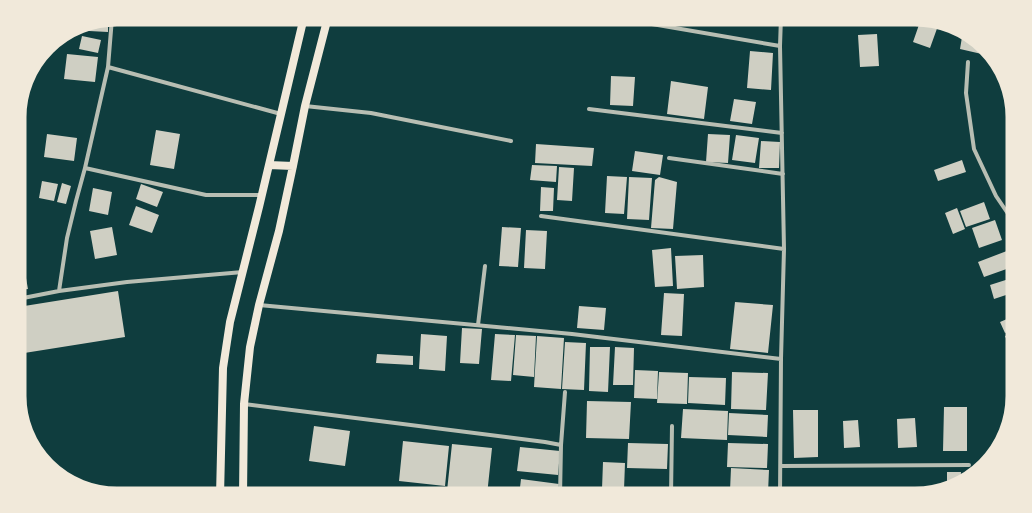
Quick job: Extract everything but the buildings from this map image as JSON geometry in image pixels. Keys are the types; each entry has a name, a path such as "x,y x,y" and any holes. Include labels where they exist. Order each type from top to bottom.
{"main road":[{"path":"220,489 223,368 230,322 302,24"},
{"path":"243,489 244,404 250,347 259,305 279,231 305,106 326,24"},
{"path":"269,165 293,166"}],"street":[{"path":"59,291 67,238 108,67 111,24"},
{"path":"652,24 780,46"},
{"path":"780,489 781,359 784,249 781,24"},
{"path":"968,62 966,93 974,149 996,196 1008,215"},
{"path":"108,67 280,114"},
{"path":"305,106 371,113 511,141"},
{"path":"589,109 782,133"},
{"path":"669,158 783,174"},
{"path":"85,168 206,195 262,195"},
{"path":"541,216 784,249"},
{"path":"478,325 485,266"},
{"path":"24,298 59,291 127,282 242,272"},
{"path":"259,305 572,334 781,359"},
{"path":"560,489 560,444 565,392"},
{"path":"244,404 560,444"},
{"path":"671,489 672,426"},
{"path":"781,466 969,465"}]}
